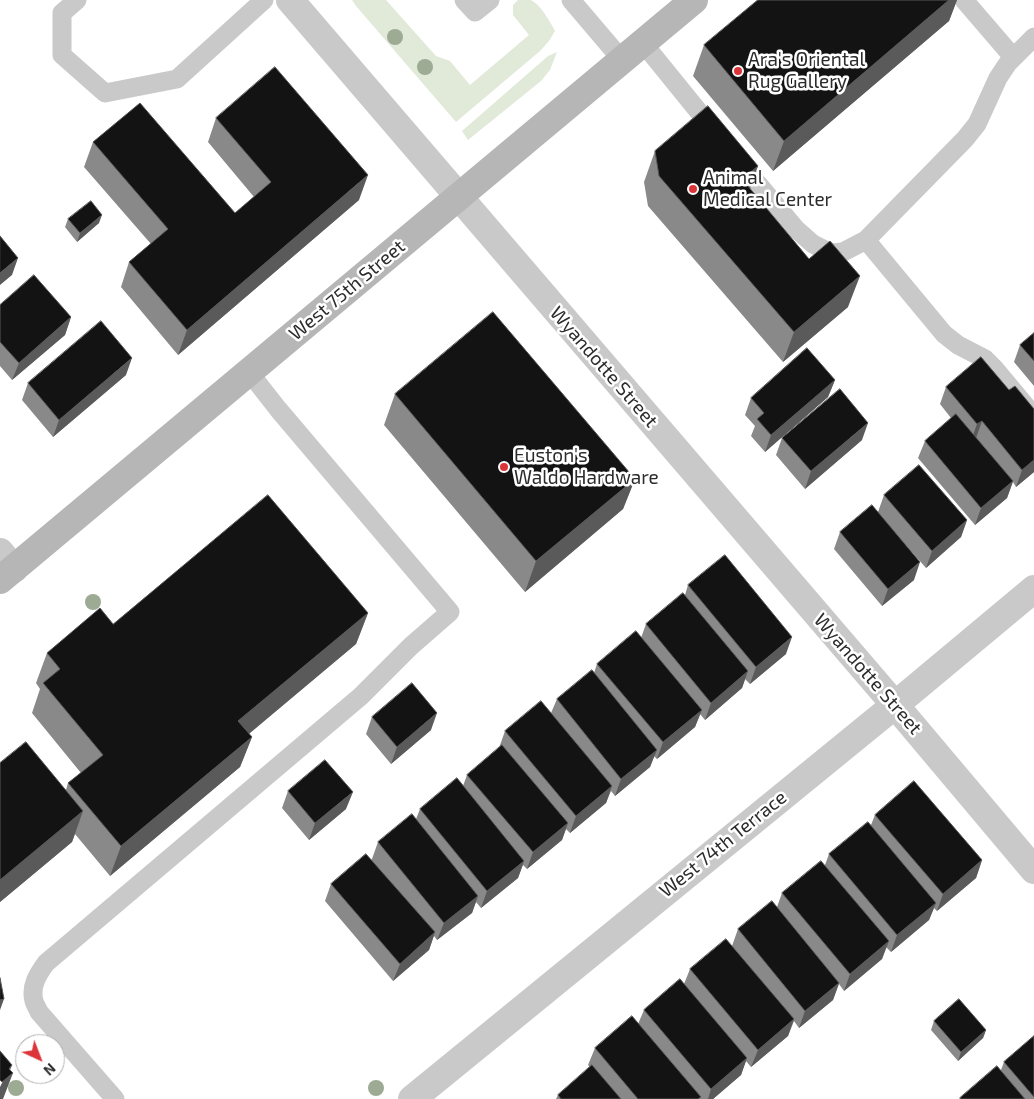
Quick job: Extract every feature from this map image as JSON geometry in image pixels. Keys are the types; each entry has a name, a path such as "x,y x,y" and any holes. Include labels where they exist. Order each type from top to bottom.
{"main road":[{"name":"West 75th Street","path":"5,567 249,372 694,0"}],"street":[{"name":"Wyandotte Street","path":"301,4 458,196 895,704 1034,870"},
{"name":"West 74th Terrace","path":"412,1099 1034,589"}],"lane":[{"path":"77,0 62,13 62,55 106,93 177,79 264,0"},
{"path":"464,0 475,12 490,0"},
{"path":"571,0 632,52 757,184 796,230 813,244 831,252 843,252 866,240 965,140 976,124 998,78 1013,57 1034,37"},
{"path":"964,0 1013,57"},
{"path":"866,240 944,334 958,345 985,359 1034,416"},
{"path":"115,1099 39,1012 34,1000 33,985 46,963 362,696 411,646 450,612 278,409 249,372"}],"green space":[{"path":"352,0 386,0 436,56 450,61 470,85 529,35 513,15 513,5 518,0 530,0 537,5 555,31 540,51 456,122"},
{"path":"557,52 550,70 541,81 468,140 462,131 548,56"}],"building":[{"path":"758,0 949,0 784,141 704,45"},
{"path":"275,67 368,175 187,330 129,262 168,229 93,142 140,103 235,213 271,182 216,118"},
{"path":"708,106 758,166 742,179 809,259 830,241 860,276 794,332 659,176 655,151"},
{"path":"91,201 102,215 80,233 68,219"},
{"path":"0,236 18,258 0,273"},
{"path":"34,275 71,317 19,363 0,342 0,305"},
{"name":"Euston's Waldo Hardware","path":"493,312 635,479 536,561 395,394"},
{"path":"101,321 132,358 59,420 28,383"},
{"path":"1034,333 1034,361 1020,345"},
{"path":"807,348 835,380 771,435 757,419 764,413 751,398"},
{"path":"981,357 1009,390 1015,386 1034,409 1034,460 1022,470 982,421 977,424 946,387"},
{"path":"840,389 868,423 811,471 782,438"},
{"path":"956,414 1013,481 981,508 925,441"},
{"path":"919,465 967,520 932,551 884,495"},
{"path":"268,495 368,613 238,721 252,737 121,846 68,783 103,755 43,683 60,669 47,653 100,608 113,624"},
{"path":"872,505 920,562 888,589 840,532"},
{"path":"725,555 792,637 756,667 688,585"},
{"path":"683,593 748,671 711,703 646,624"},
{"path":"636,631 702,710 663,742 597,664"},
{"path":"592,670 657,750 621,779 557,699"},
{"path":"412,683 437,713 397,747 372,717"},
{"path":"541,701 612,786 576,816 505,731"},
{"path":"26,742 83,811 0,880 0,763"},
{"path":"502,745 568,823 533,852 467,775"},
{"path":"325,760 353,792 315,823 288,791"},
{"path":"457,778 524,861 487,891 420,809"},
{"path":"914,781 982,860 943,894 875,815"},
{"path":"412,814 478,896 444,923 378,842"},
{"path":"868,822 936,903 897,935 829,854"},
{"path":"366,854 435,932 400,964 331,884"},
{"path":"821,861 889,941 850,974 782,893"},
{"path":"772,901 839,983 805,1011 738,929"},
{"path":"726,939 794,1019 758,1050 690,969"},
{"path":"0,978 4,999 0,1000"},
{"path":"680,979 747,1058 711,1089 644,1010"},
{"path":"959,999 986,1030 961,1052 934,1021"},
{"path":"632,1016 701,1097 698,1099 638,1099 595,1048"},
{"path":"1034,1036 1034,1097 1004,1062"},
{"path":"0,1051 12,1065 9,1069 13,1073 2,1082 0,1080"},
{"path":"592,1065 621,1099 561,1099 558,1095"},
{"path":"997,1066 1025,1099 960,1098"}],"place":[{"name":"Ara's Oriental Rug Gallery","path":"738,71"},
{"name":"Animal Medical Center","path":"693,189"},
{"name":"Euston's Waldo Hardware","path":"504,467"}]}
